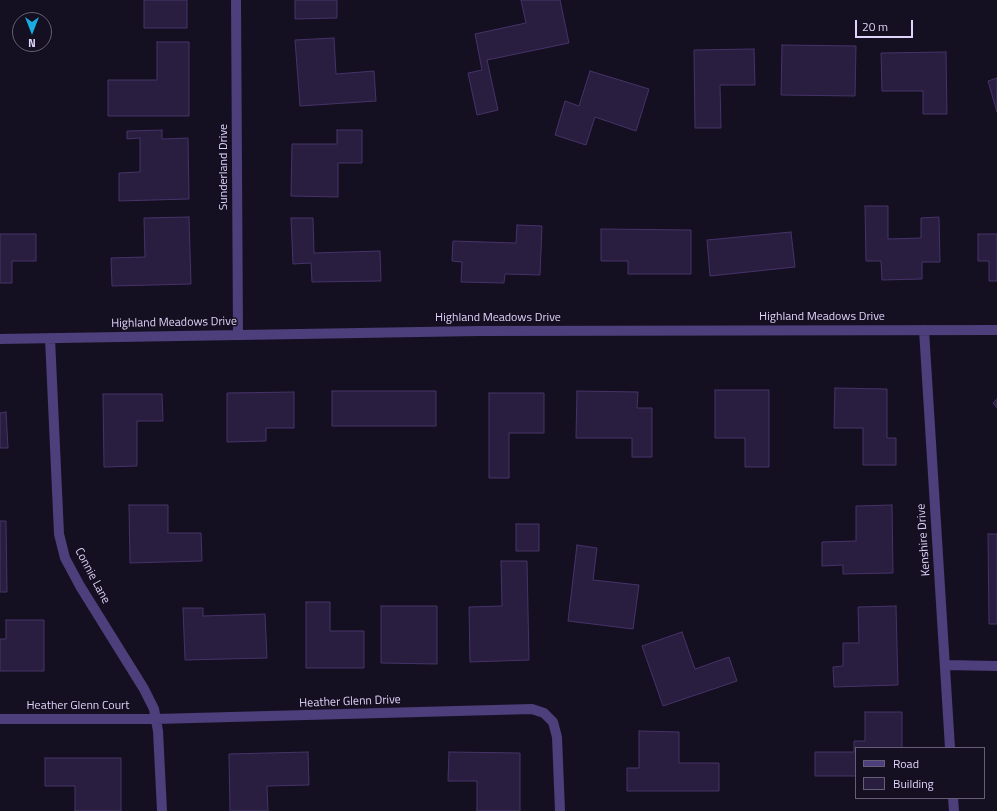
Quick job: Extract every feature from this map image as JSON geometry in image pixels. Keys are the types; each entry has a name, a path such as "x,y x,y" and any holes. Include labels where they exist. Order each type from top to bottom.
{"street":[{"name":"Sunderland Drive","path":"236,0 238,335"},
{"name":"Kenshire Drive","path":"924,330 950,747"},
{"name":"Highland Meadows Drive","path":"0,339 479,331 997,330"},
{"name":"Connie Lane","path":"50,338 60,540 65,558 80,586 144,689 154,709 156,719 162,811"},
{"path":"945,665 997,666"},
{"name":"Heather Glenn Drive","path":"156,719 532,709 544,713 553,722 557,737 560,811"},
{"name":"Heather Glenn Court","path":"0,719 156,719"},
{"path":"953,799 954,811"}],"building":[{"path":"144,0 187,0 187,28 144,28"},
{"path":"295,0 337,0 337,18 295,19"},
{"path":"521,0 560,0 569,43 487,60 498,110 477,115 468,73 482,70 475,34 526,23"},
{"path":"334,38 336,74 374,71 376,101 300,106 295,40"},
{"path":"157,42 189,42 189,116 108,116 108,80 157,80"},
{"path":"782,45 856,46 855,96 781,95"},
{"path":"754,49 755,85 720,85 721,128 695,128 694,50"},
{"path":"946,52 947,114 923,114 923,91 882,91 881,53"},
{"path":"590,71 649,89 636,131 595,117 586,145 555,135 565,101 579,106"},
{"path":"997,78 997,112 988,81"},
{"path":"162,130 162,139 188,138 189,199 119,201 119,173 140,172 140,138 127,139 127,131"},
{"path":"337,130 362,130 362,163 338,163 338,197 291,196 292,144 337,144"},
{"path":"865,206 888,206 888,239 921,238 921,218 939,217 940,262 922,262 922,279 882,280 881,261 866,261"},
{"path":"189,217 191,284 112,286 111,258 145,257 144,218"},
{"path":"291,218 313,218 314,253 380,251 381,281 312,282 311,263 293,264"},
{"path":"517,225 542,226 540,275 505,274 504,283 461,282 462,262 452,261 453,241 516,243"},
{"path":"601,229 691,230 691,274 628,274 628,261 601,261"},
{"path":"791,232 795,267 710,276 707,240"},
{"path":"0,234 36,234 36,261 12,261 12,283 0,283"},
{"path":"978,234 997,234 997,281 989,281 989,261 978,261"},
{"path":"835,388 887,389 887,438 896,438 896,465 863,465 863,428 834,428"},
{"path":"715,390 769,390 769,467 745,467 745,438 715,438"},
{"path":"332,391 436,391 436,426 332,426"},
{"path":"577,391 638,392 637,408 652,408 652,457 632,457 632,438 576,438"},
{"path":"294,392 294,428 266,428 266,441 227,442 227,393"},
{"path":"489,393 544,393 544,433 509,433 509,478 489,478"},
{"path":"103,394 162,394 163,421 137,421 137,466 104,467"},
{"path":"997,399 997,408 993,403"},
{"path":"6,412 8,448 0,448 0,413"},
{"path":"129,505 168,505 168,533 201,533 202,561 130,563"},
{"path":"892,505 893,573 843,574 843,565 822,566 822,542 856,541 856,506"},
{"path":"0,521 6,521 7,592 0,592"},
{"path":"516,524 539,524 539,551 516,551"},
{"path":"988,534 997,534 997,624 989,624"},
{"path":"577,545 597,548 593,580 639,585 633,629 568,621"},
{"path":"501,561 527,561 529,660 470,662 469,607 502,606"},
{"path":"306,602 330,602 330,631 364,631 364,668 306,668"},
{"path":"381,606 437,606 437,664 381,663"},
{"path":"896,606 898,685 834,687 833,667 843,666 843,643 859,643 858,607"},
{"path":"183,608 203,608 203,616 265,614 267,658 185,660"},
{"path":"6,620 44,620 44,671 0,671 0,639 6,639"},
{"path":"682,632 695,669 729,657 737,681 663,706 642,646"},
{"path":"865,712 902,712 902,747 855,747 855,776 815,776 815,752 854,752 854,741 865,741"},
{"path":"639,731 679,732 679,763 719,763 719,791 627,791 627,768 639,768"},
{"path":"308,752 309,785 267,786 268,811 230,811 229,754"},
{"path":"449,752 520,753 520,811 477,811 477,781 448,781"},
{"path":"45,758 121,758 121,811 75,811 75,786 45,786"}]}
